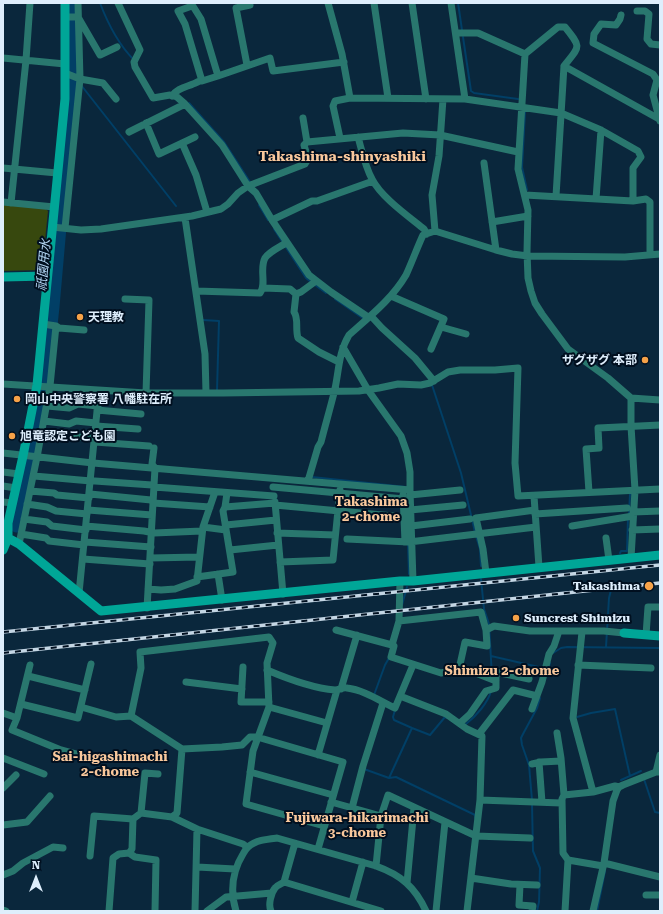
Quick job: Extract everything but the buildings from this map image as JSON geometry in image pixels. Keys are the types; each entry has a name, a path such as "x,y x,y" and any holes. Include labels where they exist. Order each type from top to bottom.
{"street":[{"path":"11,203 26,60 30,3"},
{"path":"65,3 100,55 117,47"},
{"path":"3,550 19,474 31,457 44,421 47,406 51,325 47,276 60,227 74,76 73,16 78,3"},
{"path":"118,3 140,50 135,61 135,67 153,98 173,94 187,85 191,85 202,80 202,82 270,58 273,71 344,62"},
{"path":"247,65 236,8 250,5 249,3"},
{"path":"328,3 344,62 350,98"},
{"path":"374,3 388,98"},
{"path":"412,3 426,99"},
{"path":"451,3 465,99"},
{"path":"202,80 185,24 178,11 192,5 201,19 218,76"},
{"path":"637,11 645,11 648,14 647,39 651,44 660,44"},
{"path":"621,15 616,25 601,24 594,34 593,43 653,74 657,80 653,94 660,120"},
{"path":"60,227 54,207 57,173 70,128 65,99 74,76 73,16"},
{"path":"556,196 564,66 577,49 577,42 565,27 558,27 525,54 518,169 525,195 528,216 526,230 529,284 542,314 568,349 608,378 631,398 660,400"},
{"path":"456,33 478,33 525,54"},
{"path":"3,58 26,60 74,76 103,83 116,99"},
{"path":"564,66 660,120"},
{"path":"173,94 185,104 222,145 248,186 256,193 285,244 314,282 382,328 415,358 432,382"},
{"path":"340,138 333,106 335,101 350,98 465,99 522,106 561,113 601,130 638,151 641,157 633,168 633,201"},
{"path":"435,231 432,195 439,156 443,99"},
{"path":"129,132 185,104"},
{"path":"60,227 81,230 100,229 185,218 221,209 248,186 305,164 308,159 304,145 307,142 303,118"},
{"path":"146,123 159,154 195,137"},
{"path":"596,199 601,130"},
{"path":"307,142 403,133 440,135 518,152"},
{"path":"358,137 373,181 393,204 424,229 427,234"},
{"path":"182,143 196,175 207,212"},
{"path":"484,163 496,250"},
{"path":"3,168 57,173"},
{"path":"272,220 312,201 317,201 373,181"},
{"path":"525,195 633,201 646,199 650,202 650,255"},
{"path":"3,202 54,207"},
{"path":"492,222 528,216"},
{"path":"185,218 205,354 206,393"},
{"path":"308,481 335,392 339,362 343,347 349,335 391,296 406,275 423,235 435,231 496,250 528,256 625,257 660,254"},
{"path":"196,291 260,293 263,288 262,271 266,258 270,253 285,244"},
{"path":"3,277 47,276"},
{"path":"296,294 314,282"},
{"path":"263,288 290,289 296,294"},
{"path":"296,294 294,312 297,316 298,338 339,362"},
{"path":"391,296 444,319 431,350"},
{"path":"125,299 149,300 146,393"},
{"path":"51,325 59,328 84,330"},
{"path":"19,544 34,476 31,457 39,386 51,325"},
{"path":"441,327 466,334"},
{"path":"343,347 368,390 401,436 410,472 404,517 413,581"},
{"path":"3,384 146,393 335,392 368,390 398,384 421,385 432,382 448,372 460,370 518,368 515,463 518,496 589,492 634,492 660,489"},
{"path":"79,593 99,391"},
{"path":"631,398 634,492 631,512 631,558"},
{"path":"47,406 69,408 78,404 141,414"},
{"path":"44,421 69,424 76,421 138,429"},
{"path":"589,492 586,450 599,448 598,428 660,425"},
{"path":"74,437 152,447 152,464 155,468 147,608"},
{"path":"3,453 31,457 340,484 407,493"},
{"path":"3,472 19,474"},
{"path":"34,476 91,482 152,485 154,487 227,493 338,511 404,517"},
{"path":"273,478 282,594"},
{"path":"280,562 333,560 340,484"},
{"path":"3,486 16,488"},
{"path":"274,487 339,493 407,493 460,490"},
{"path":"30,491 54,493 57,495 151,500 153,502 210,507"},
{"path":"148,589 175,589 197,581 202,529 215,492"},
{"path":"197,577 233,572 223,511 226,507 227,493"},
{"path":"407,493 411,526 408,542"},
{"path":"534,496 539,567"},
{"path":"226,507 275,501"},
{"path":"3,502 13,503"},
{"path":"27,504 47,507 56,511 152,515"},
{"path":"410,510 463,505"},
{"path":"486,573 483,548 476,518 535,512 660,511"},
{"path":"572,526 631,512"},
{"path":"24,519 47,522 52,526 151,533 226,527 276,520"},
{"path":"411,526 470,519"},
{"path":"346,539 408,542 536,527"},
{"path":"632,530 660,529"},
{"path":"277,533 335,534"},
{"path":"21,534 46,538 49,541 151,547"},
{"path":"5,537 19,544 101,612 660,555"},
{"path":"606,538 609,560"},
{"path":"230,550 278,545"},
{"path":"83,559 150,561 199,557"},
{"path":"218,574 222,600"},
{"path":"400,581 399,621 392,645 394,646 391,657 441,673 459,669 494,680"},
{"path":"646,635 648,607 660,607"},
{"path":"399,621 481,612 489,629 487,646 465,642 459,669"},
{"path":"489,629 494,626 530,631 607,631 660,636"},
{"path":"336,630 392,645"},
{"path":"532,709 546,668 549,654 554,646 559,632"},
{"path":"582,632 573,718 593,792"},
{"path":"318,755 327,723 357,635"},
{"path":"131,716 141,668 140,652 269,637 273,643 266,663 269,705 253,751 246,804 324,826"},
{"path":"21,704 78,718 91,664"},
{"path":"30,665 21,704 12,730 61,750 84,756"},
{"path":"267,670 291,680 318,687 339,689 346,687 372,696 395,708 414,665"},
{"path":"578,665 651,668"},
{"path":"243,667 241,702 269,705 327,723"},
{"path":"460,723 470,714 486,692 496,688 494,680 496,672 529,679"},
{"path":"28,676 84,690"},
{"path":"186,682 242,689"},
{"path":"479,734 513,690 537,696"},
{"path":"400,696 446,714 467,729 482,736 480,800 467,911"},
{"path":"352,808 363,766 383,703"},
{"path":"81,707 116,717 131,716 182,749 242,745 250,737 257,736 342,762 318,850"},
{"path":"3,713 17,718"},
{"path":"557,733 564,795 561,803 563,853 568,860 566,911"},
{"path":"172,817 177,813 182,749"},
{"path":"564,795 593,792 615,786 619,787 657,770 660,755"},
{"path":"3,758 44,774"},
{"path":"542,802 535,763 561,761"},
{"path":"250,772 332,799 352,808 381,816"},
{"path":"141,813 145,773 158,774"},
{"path":"3,788 16,775"},
{"path":"596,911 613,801 619,787"},
{"path":"376,866 381,816 388,795 476,836 530,838"},
{"path":"3,825 27,822 50,796"},
{"path":"480,800 561,803"},
{"path":"407,883 414,808"},
{"path":"90,856 94,816 133,819 141,813 172,817 198,830 243,844 247,847"},
{"path":"129,853 132,849 133,819"},
{"path":"436,911 445,822"},
{"path":"195,911 198,830"},
{"path":"230,911 236,911 233,897 233,874 247,847 263,840 277,838 389,871 407,883 420,898 426,911"},
{"path":"271,911 269,908 272,894 276,888 284,882 294,842"},
{"path":"3,875 13,871 23,863 53,847 63,848"},
{"path":"109,911 113,858 119,854 129,853 135,857 156,860 155,911"},
{"path":"568,860 603,865 660,877"},
{"path":"352,902 362,862"},
{"path":"196,867 235,868"},
{"path":"471,878 520,885 537,885"},
{"path":"284,882 381,911"},
{"path":"520,885 519,905 533,906 532,911"},
{"path":"207,911 226,897 272,894"},
{"path":"646,895 660,896"}],"green space":[{"path":"3,204 45,208 48,211 42,270 3,271"}],"waterway":[{"name":"祇園用水","path":"16,527 45,390 54,307 74,79 74,3"},
{"path":"100,3 106,19 114,33 128,54 134,60"},
{"path":"458,3 462,30"},
{"path":"463,37 471,91 474,93 518,99"},
{"path":"81,85 176,206"},
{"path":"189,103 224,142 250,182"},
{"path":"525,112 522,167 527,190"},
{"path":"259,205 268,220"},
{"path":"274,229 306,278 311,282"},
{"path":"315,285 326,293"},
{"path":"335,299 364,319"},
{"path":"203,320 219,321 217,390"},
{"path":"432,385 461,473 475,532"},
{"path":"312,477 406,487"},
{"path":"629,514 631,494"},
{"path":"620,553 621,551 627,551 628,518"},
{"path":"476,536 480,549 481,566"},
{"path":"408,543 409,574"},
{"path":"481,579 484,609 489,624 492,677"},
{"path":"606,647 609,598 613,582"},
{"path":"402,605 407,587"},
{"path":"553,653 561,648 567,647 660,648"},
{"path":"491,656 543,668"},
{"path":"374,695 389,658"},
{"path":"547,674 550,663"},
{"path":"466,724 481,709 491,691"},
{"path":"532,800 529,765 521,738 537,708 540,698"},
{"path":"577,717 615,709 630,776"},
{"path":"394,710 394,720 412,728"},
{"path":"364,769 389,778 412,728 430,735 445,717 447,718"},
{"path":"621,780 641,771"},
{"path":"389,778 396,777 475,815 475,818"},
{"path":"644,779 655,812 660,813"},
{"path":"532,804 533,851 540,868 539,902 537,911"},
{"path":"597,911 605,871"}],"railway":[{"path":"3,632 660,565"},
{"path":"3,653 660,583"}],"place":[{"name":"天理教","path":"80,317"},
{"name":"ザグザグ 本部","path":"645,360"},
{"name":"岡山中央警察署 八幡駐在所","path":"17,399"},
{"name":"旭竜認定こども園","path":"12,436"},
{"name":"Takashima","path":"649,586"},
{"name":"Suncrest Shimizu","path":"516,618"}],"district":[{"name":"Takashima-shinyashiki","path":"342,157"},
{"name":"Takashima 2-chome","path":"371,510"},
{"name":"Shimizu 2-chome","path":"502,671"},
{"name":"Sai-higashimachi 2-chome","path":"110,764"},
{"name":"Fujiwara-hikarimachi 3-chome","path":"357,826"}]}
